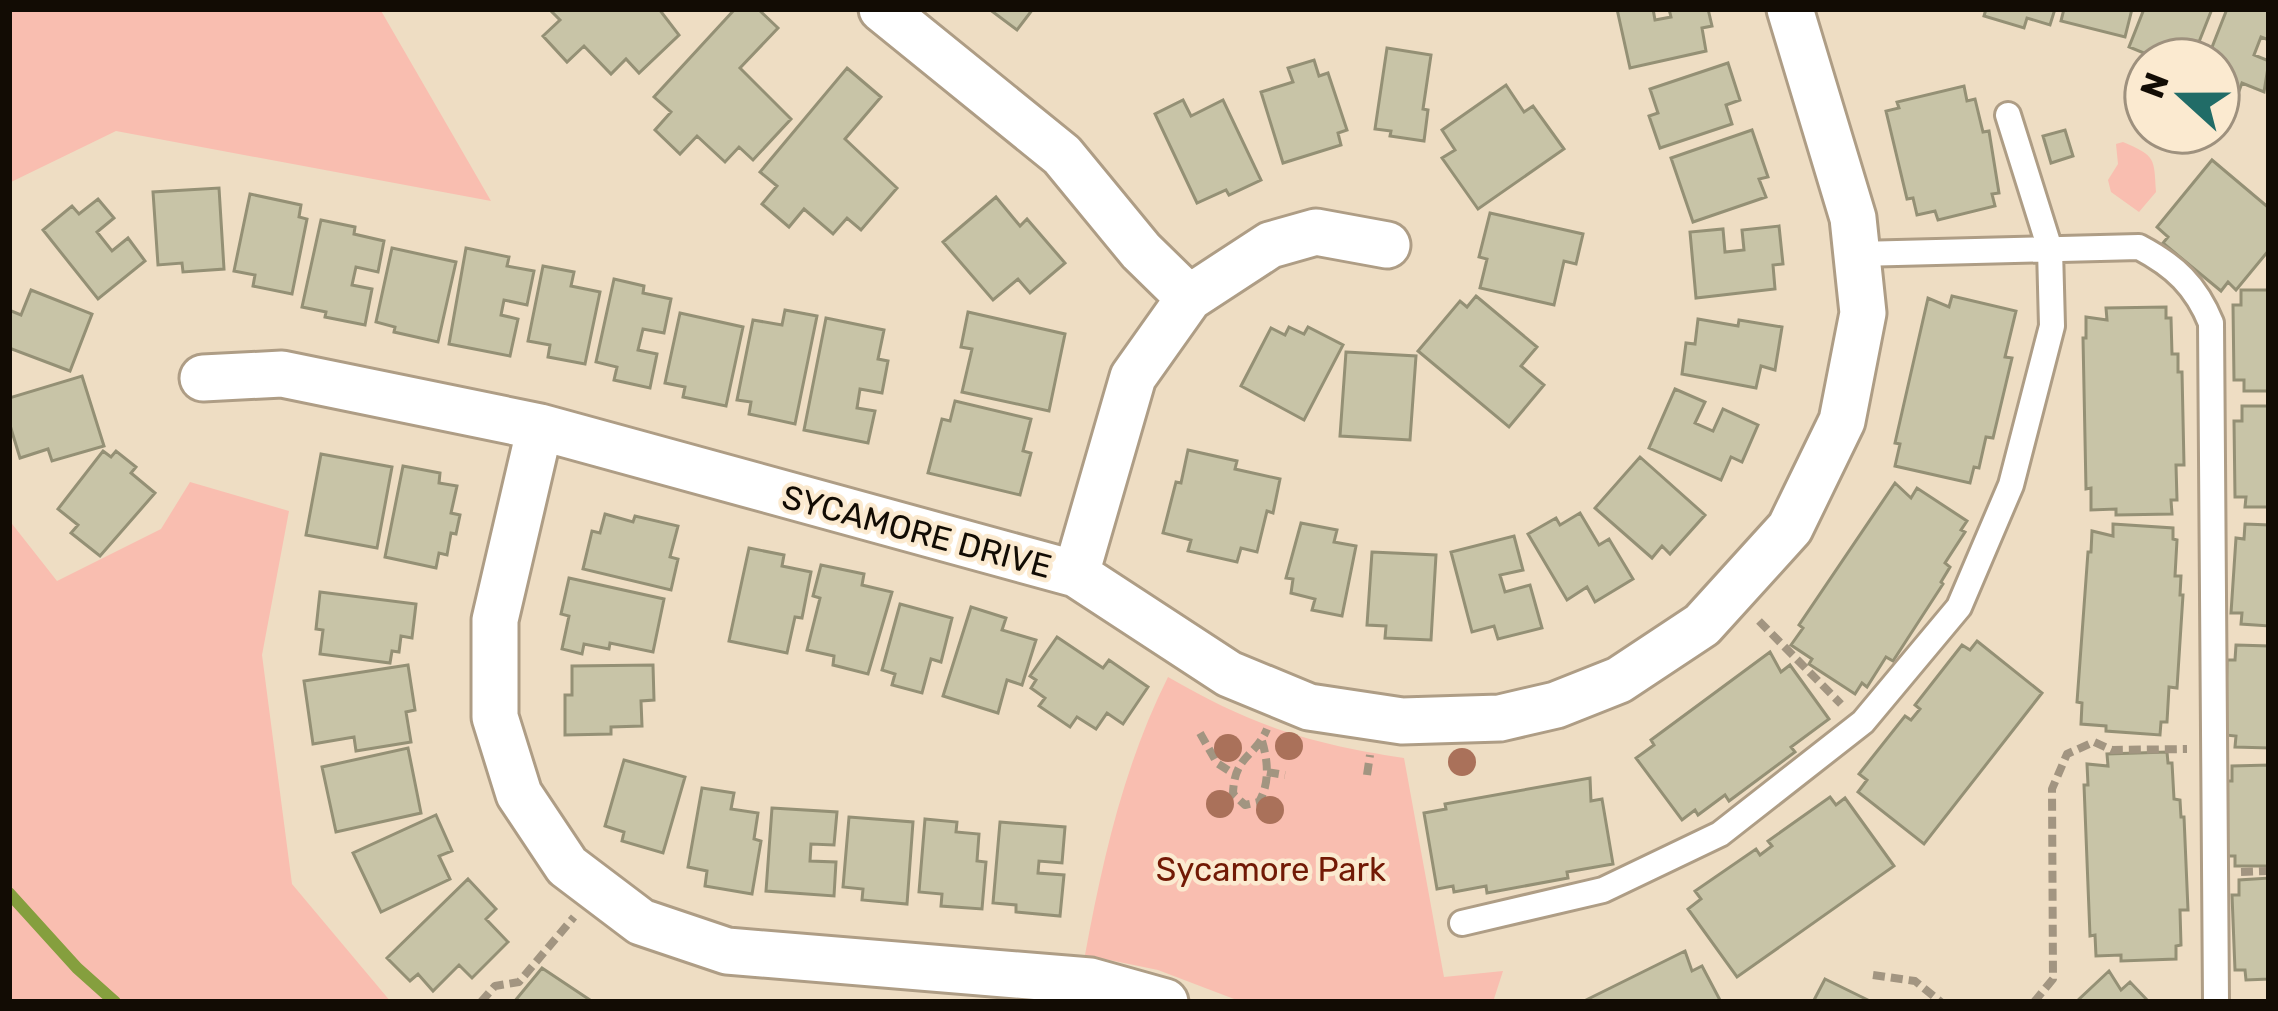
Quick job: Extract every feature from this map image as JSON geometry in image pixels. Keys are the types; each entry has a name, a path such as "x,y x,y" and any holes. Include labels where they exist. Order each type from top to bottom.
{"street":[{"path":"882,9 1062,155 1141,251 1189,298"},
{"name":"SYCAMORE DRIVE","path":"202,378 282,374 540,427 1076,574 1229,674 1309,707 1353,716 1453,722 1500,718 1556,705 1619,680 1702,625 1790,528 1842,421 1863,313 1858,254 1853,218 1790,9"},
{"path":"1076,574 1133,377 1189,298 1270,245 1316,232 1388,245"},
{"path":"540,427 495,620 495,717 519,794 567,866 641,922 727,951 1090,981 1165,1002"}],"lane":[{"path":"1462,923 1604,890 1720,834 1863,722 1959,607 2011,484 2052,326 2050,249 2008,116"},
{"path":"1858,254 2140,247 2166,261 2200,297 2211,323 2216,1002"}],"path":[{"path":"1754,615 1833,696"},
{"path":"1200,733 1217,763 1234,774"},
{"path":"1262,741 1268,772 1264,793 1252,806 1233,794 1234,774 1240,760 1262,741"},
{"path":"2034,1002 2054,980 2052,789 2067,754 2095,742 2112,750 2215,749"},
{"path":"1268,772 1285,775"},
{"path":"481,1002 495,986 519,982 598,888"},
{"path":"1873,975 1915,982 1941,1002"}],"green space":[{"path":"9,9 380,9 491,201 116,131 9,183"},
{"path":"2122,142 2122,156 2148,156 2153,165 2156,192 2139,212 2111,192 2108,180 2118,164 2116,144"},
{"path":"190,482 289,511 262,655 292,884 391,1002 9,1002 9,520 57,581 161,529"},
{"name":"Sycamore Park","path":"1168,677 1282,730 1404,758 1444,977 1503,971 1493,1002 1242,1002 1158,970 1085,955 1117,813 1139,744"}],"building":[{"path":"549,9 659,9 679,35 639,73 626,59 611,74 584,46 567,62 543,36 560,20"},
{"path":"735,9 758,9 778,28 740,68 791,119 753,160 739,147 725,162 697,136 680,154 655,130 671,112 654,97"},
{"path":"989,9 1033,9 1017,30"},
{"path":"1617,9 1653,9 1655,20 1671,17 1669,9 1708,9 1712,26 1702,28 1706,51 1630,68"},
{"path":"1986,9 2055,9 2050,25 2027,18 2024,28 1984,16"},
{"path":"2064,9 2132,9 2125,36 2061,21"},
{"path":"2144,9 2212,9 2201,36 2133,36"},
{"path":"2227,9 2269,9 2269,40 2261,37 2254,55 2269,61 2264,92 2242,83 2242,36 2216,36"},
{"path":"1387,48 1431,55 1424,141 1375,129"},
{"path":"1314,60 1319,76 1328,73 1347,130 1338,133 1341,145 1283,163 1261,92 1293,82 1288,68"},
{"path":"1728,63 1740,100 1726,105 1732,124 1660,148 1649,116 1658,113 1650,89"},
{"path":"847,68 881,97 845,139 897,188 861,230 847,218 833,234 804,209 789,227 762,204 777,186 760,172"},
{"path":"1506,85 1524,112 1533,106 1564,149 1478,209 1442,158 1455,150 1442,130"},
{"path":"1964,86 1967,101 1975,99 1983,132 1989,131 1999,193 1992,194 1995,206 1938,220 1935,211 1917,215 1913,198 1907,199 1886,111 1899,108 1897,102"},
{"path":"1183,100 1191,116 1223,100 1261,180 1197,203 1155,114"},
{"path":"1752,130 1768,177 1759,179 1766,197 1693,222 1671,158"},
{"path":"2065,130 2073,156 2051,163 2043,136"},
{"path":"2212,160 2269,208 2269,250 2236,290 2228,282 2221,291 2163,243 2168,237 2157,227"},
{"path":"219,188 224,269 183,272 182,263 158,265 153,192"},
{"path":"250,194 301,205 299,217 307,219 292,294 253,286 255,275 234,271"},
{"path":"996,197 1020,226 1027,219 1065,263 1030,293 1018,279 993,300 943,242"},
{"path":"98,199 114,218 97,232 112,251 128,238 145,261 98,299 43,230 72,206 79,214"},
{"path":"1490,213 1583,234 1576,264 1564,261 1554,305 1480,288 1487,259 1479,257"},
{"path":"321,220 355,227 354,234 384,241 378,272 356,267 352,285 372,289 365,325 302,307"},
{"path":"1779,226 1783,264 1773,265 1775,289 1696,298 1690,232 1723,229 1725,252 1744,250 1742,230"},
{"path":"392,248 456,262 438,342 394,332 395,327 376,322"},
{"path":"466,248 509,257 507,266 534,271 527,305 504,300 501,315 518,319 510,356 449,344"},
{"path":"543,266 574,272 571,286 600,292 585,364 548,357 550,345 528,341"},
{"path":"614,279 644,286 643,293 671,299 664,333 643,329 638,350 657,354 650,388 614,380 617,367 596,362"},
{"path":"31,290 92,314 70,371 9,348 9,310 21,315"},
{"path":"2241,290 2269,290 2269,391 2244,391 2244,380 2234,380 2233,305 2241,305"},
{"path":"1476,296 1537,347 1521,366 1544,385 1509,427 1418,351 1460,301 1467,307"},
{"path":"1952,296 2016,311 2005,357 2012,358 1993,438 1986,437 1970,483 1895,466 1900,444 1895,443 1928,298 1949,307"},
{"path":"2166,307 2172,354 2178,354 2178,372 2182,372 2184,465 2176,465 2177,500 2171,500 2172,514 2116,515 2116,509 2091,510 2091,488 2086,489 2086,317 2107,320 2106,308"},
{"path":"785,310 817,316 795,424 749,414 751,402 737,400 753,320 782,325"},
{"path":"968,312 1065,334 1049,411 962,392 972,349 961,347"},
{"path":"680,313 743,327 726,406 683,397 685,387 665,383"},
{"path":"826,318 884,330 878,359 888,361 882,393 860,389 857,408 875,411 868,443 804,430"},
{"path":"1698,319 1782,327 1775,370 1761,366 1756,388 1682,374 1686,343 1695,344"},
{"path":"1289,327 1304,334 1308,327 1343,345 1304,420 1241,386 1271,328 1285,335"},
{"path":"1346,352 1416,356 1410,440 1340,436"},
{"path":"82,376 104,446 52,461 48,449 20,458 9,422 9,398"},
{"path":"1675,389 1705,402 1695,423 1713,431 1723,409 1758,425 1742,462 1731,457 1721,480 1649,448"},
{"path":"955,401 1031,419 1023,451 1031,453 1020,495 928,473 942,419 950,421"},
{"path":"2242,406 2269,406 2269,507 2245,507 2246,497 2235,497 2234,421 2242,421"},
{"path":"1188,450 1237,461 1235,469 1280,479 1257,552 1241,548 1237,562 1188,551 1191,540 1163,533"},
{"path":"103,451 111,457 116,451 136,467 131,473 155,493 100,556 71,533 78,525 58,509"},
{"path":"321,454 392,467 377,548 306,535"},
{"path":"1640,457 1705,515 1670,554 1662,546 1652,558 1595,508"},
{"path":"403,466 440,473 439,483 457,486 451,513 460,515 456,534 451,533 447,555 439,553 436,568 385,557"},
{"path":"1895,483 1911,498 1917,488 1967,521 1961,530 1965,532 1945,563 1950,567 1943,584 1893,661 1886,657 1867,687 1862,683 1855,694 1809,664 1812,659 1791,645 1803,628 1799,625"},
{"path":"1580,513 1599,545 1609,539 1633,579 1595,602 1587,587 1567,600 1528,534 1556,518 1560,525"},
{"path":"605,514 678,526 670,557 678,559 671,590 583,569 592,531 600,533"},
{"path":"1301,523 1337,530 1334,542 1356,546 1342,616 1312,610 1315,599 1291,593 1293,579 1286,578"},
{"path":"2113,524 2173,528 2177,540 2175,576 2181,576 2183,595 2177,688 2169,687 2167,722 2161,722 2160,735 2081,724 2082,703 2077,702 2088,552 2092,531 2113,536"},
{"path":"2245,524 2269,525 2269,626 2241,624 2242,613 2231,613 2236,538 2244,539"},
{"path":"1514,536 1523,570 1500,575 1505,592 1530,585 1542,628 1498,639 1494,626 1472,632 1451,552"},
{"path":"749,548 784,555 782,566 811,572 802,618 795,617 787,653 729,641"},
{"path":"1372,552 1436,555 1431,640 1385,638 1386,626 1367,625"},
{"path":"821,565 864,574 862,585 892,592 868,674 833,665 834,656 807,650 820,598 813,596"},
{"path":"569,578 664,599 653,652 610,643 609,649 584,644 582,654 562,649 569,616 561,614"},
{"path":"320,592 416,604 412,638 401,636 399,652 392,651 390,663 320,654 323,630 316,629"},
{"path":"900,604 952,618 941,662 931,659 922,693 892,685 895,674 882,670"},
{"path":"971,607 1006,618 1002,630 1036,640 1022,685 1007,680 998,713 943,696"},
{"path":"1057,637 1103,668 1109,660 1148,687 1123,724 1107,713 1096,729 1077,717 1070,727 1039,706 1045,698 1031,688 1036,680 1030,676"},
{"path":"1977,641 2042,693 1924,844 1858,792 1867,780 1859,774 1905,716 1911,720 1920,709 1915,705 1962,645 1970,650"},
{"path":"2236,645 2269,646 2269,748 2235,747 2236,736 2225,735 2227,660 2235,660"},
{"path":"1770,652 1781,672 1790,665 1829,719 1791,747 1795,752 1729,801 1725,795 1698,815 1695,810 1682,820 1636,758 1654,745 1651,740"},
{"path":"408,665 415,710 406,712 411,742 356,751 354,737 313,744 304,681"},
{"path":"653,665 654,700 641,701 642,726 611,727 611,734 565,735 565,695 572,695 572,666"},
{"path":"408,748 421,813 336,832 322,767"},
{"path":"2167,752 2174,799 2180,800 2184,817 2188,910 2180,910 2181,945 2176,946 2176,959 2121,961 2121,955 2096,956 2095,935 2090,936 2087,764 2108,766 2107,754"},
{"path":"624,760 685,777 663,853 622,841 624,832 605,826"},
{"path":"2269,765 2269,866 2235,866 2235,856 2225,856 2224,781 2232,781 2232,766"},
{"path":"1590,778 1591,801 1602,799 1613,864 1487,893 1486,886 1454,892 1453,886 1437,889 1424,813 1446,809 1445,804"},
{"path":"702,788 734,793 731,809 758,813 754,839 761,841 752,894 705,886 707,871 688,867"},
{"path":"1830,797 1836,805 1845,798 1894,866 1737,977 1688,909 1701,899 1695,891 1756,849 1760,855 1772,846 1768,841"},
{"path":"772,808 837,812 834,845 811,844 810,861 836,862 834,896 766,891"},
{"path":"436,815 452,851 439,856 450,879 381,912 353,853"},
{"path":"849,817 913,822 907,904 862,900 863,889 843,887"},
{"path":"925,819 957,822 956,832 979,834 977,861 986,862 982,909 941,906 942,894 919,892"},
{"path":"1000,822 1065,827 1062,863 1039,861 1038,873 1064,875 1060,916 1016,912 1016,905 993,903"},
{"path":"2269,878 2269,979 2246,980 2245,970 2235,970 2232,895 2239,895 2239,880"},
{"path":"468,879 496,909 486,919 508,942 472,978 459,965 433,991 418,974 410,981 387,958"},
{"path":"1685,951 1692,971 1702,966 1721,1002 1582,1002"},
{"path":"542,968 593,1002 514,1002"},
{"path":"2109,971 2121,990 2130,982 2149,1002 2076,1002"},
{"path":"1825,979 1872,1002 1813,1002"}],"waterway":[{"path":"9,893 115,1002"}]}
